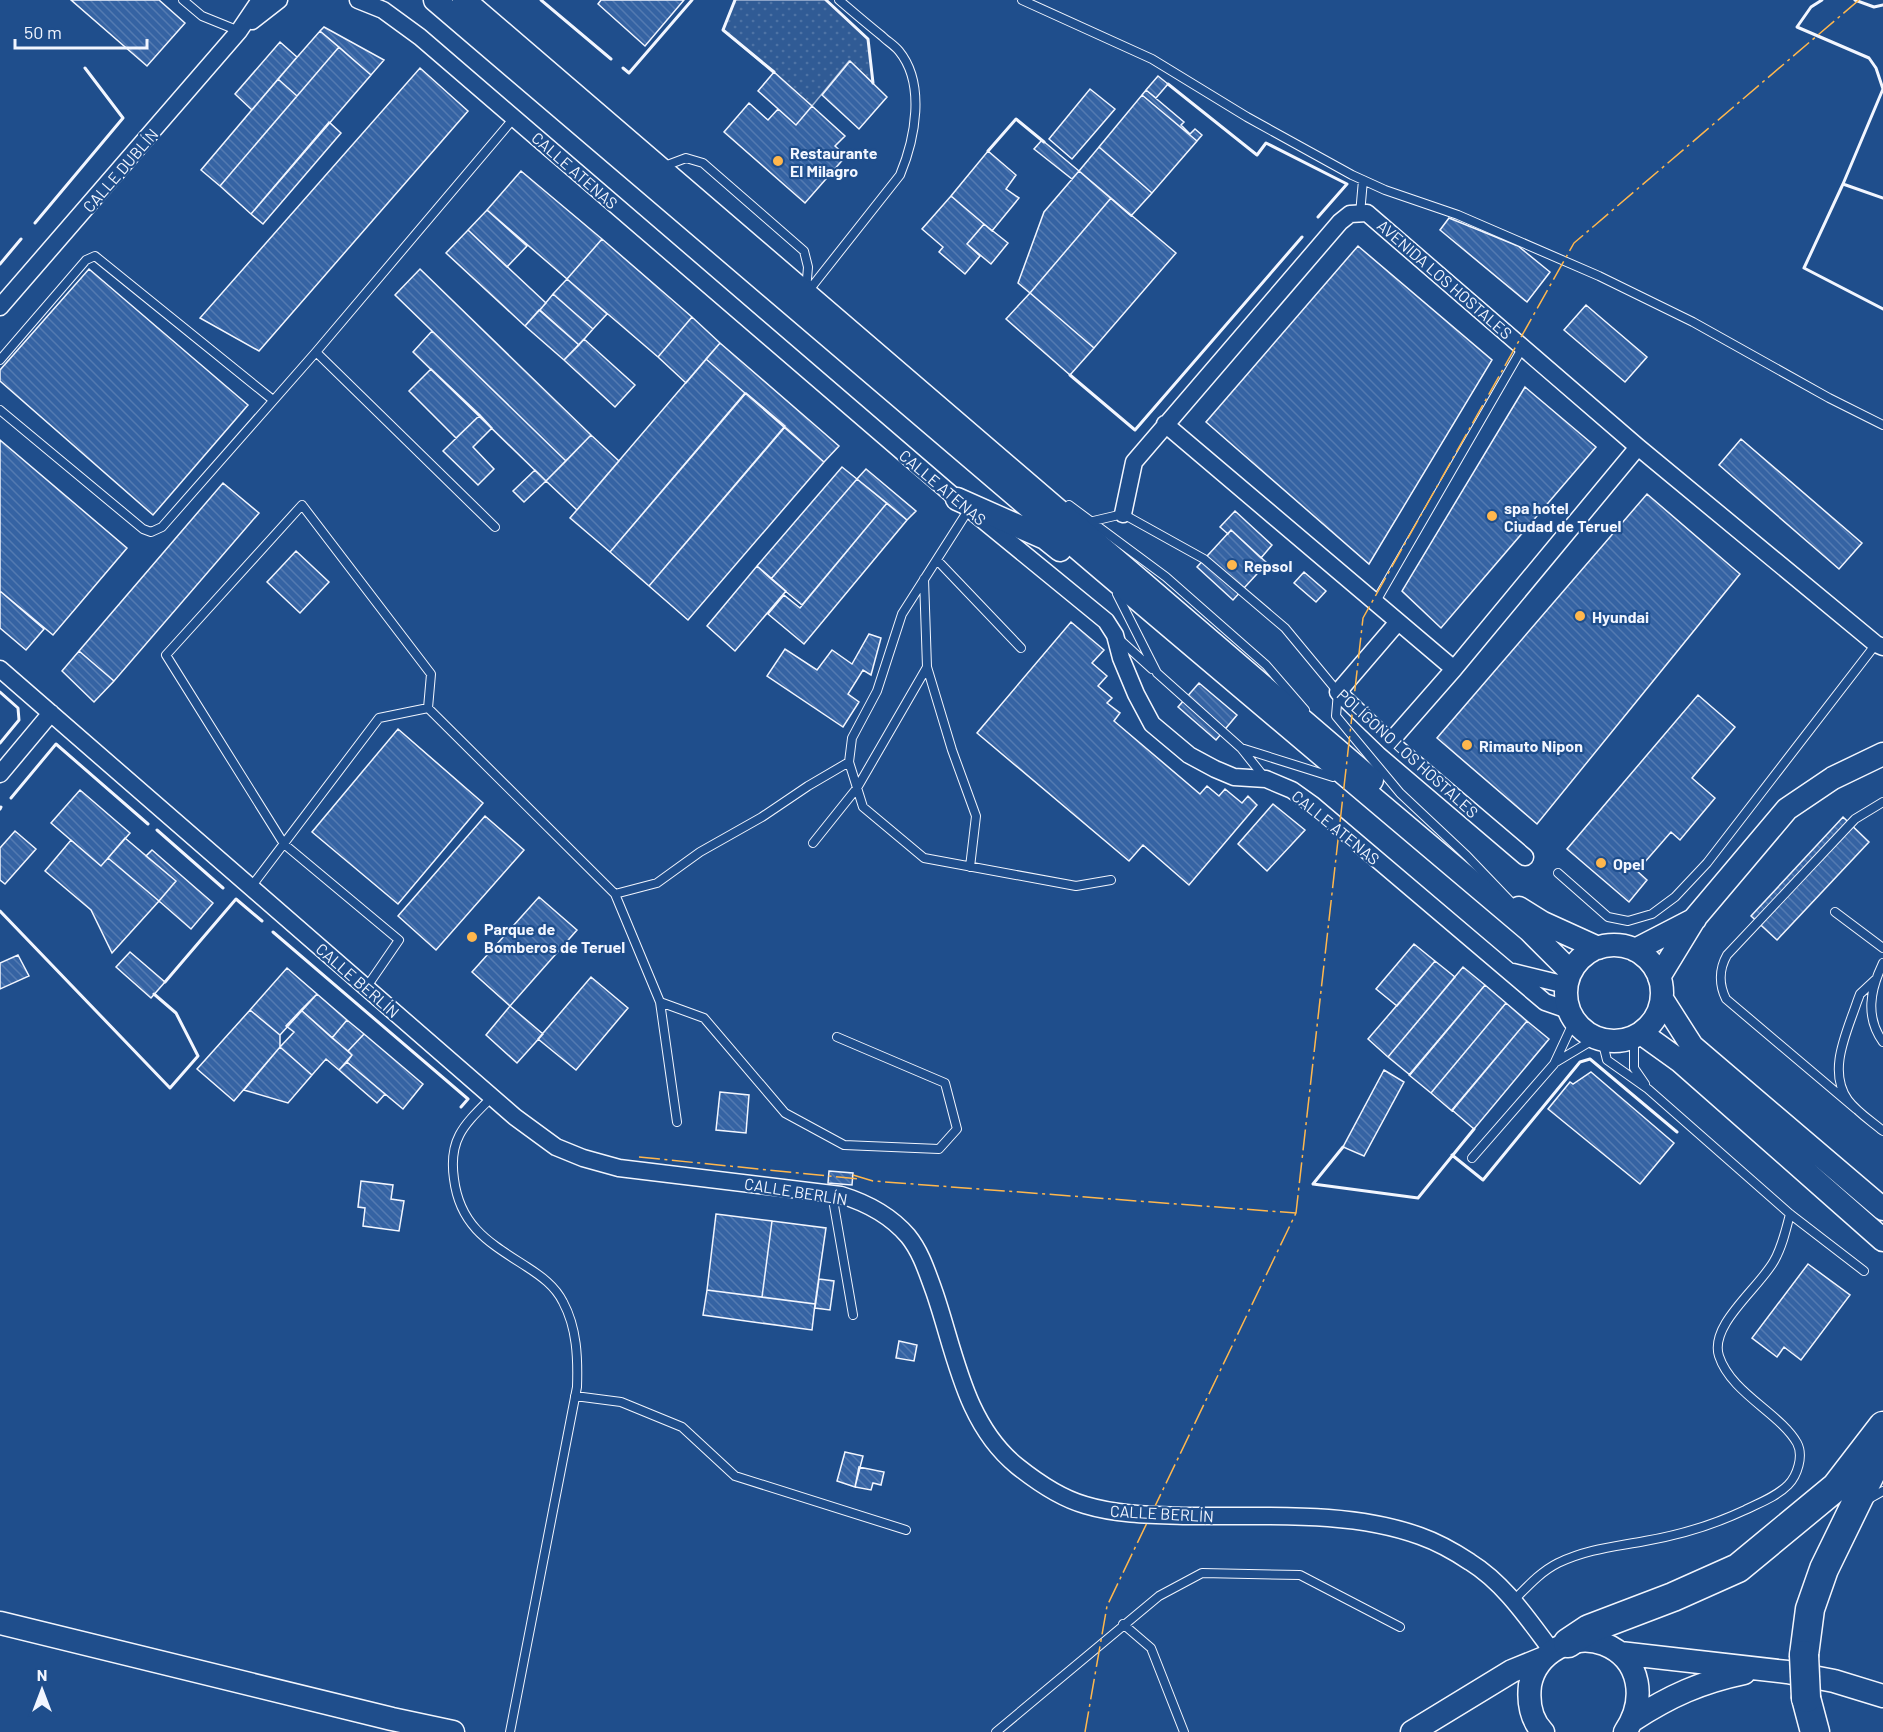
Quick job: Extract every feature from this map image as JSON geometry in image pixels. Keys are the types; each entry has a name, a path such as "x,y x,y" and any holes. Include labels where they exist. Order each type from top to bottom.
{"highway":[{"path":"1555,1650 1589,1629 1672,1597 1738,1568 1836,1487 1883,1426"},
{"path":"1815,1732 1806,1698 1804,1655 1810,1609 1824,1569 1883,1448"}],"main road":[{"path":"435,0 1528,930 1568,978"},
{"path":"449,0 540,65"},
{"path":"464,0 1345,756 1514,904 1543,923 1598,948"},
{"path":"963,504 1046,538 1408,840 1435,853"},
{"path":"1659,977 1695,918 1787,809 1833,778 1883,754"},
{"path":"1635,950 1695,918"},
{"path":"1662,999 1651,1024 1637,1035 1621,1041 1599,1039 1584,1031 1571,1016 1565,998 1568,978 1584,955 1598,948 1616,945 1635,950 1645,957 1659,977 1662,999 1692,1047 1883,1209"},
{"path":"1637,1035 1680,1060 1883,1240"},
{"path":"0,1623 453,1732"},
{"path":"1412,1732 1512,1671 1555,1650 1586,1641 1604,1644 1620,1653 1631,1667 1638,1684 1639,1703 1629,1726"},
{"path":"1543,1732 1531,1712 1529,1695 1532,1678 1555,1650"},
{"path":"1620,1653 1787,1672 1834,1681 1883,1696"},
{"path":"1629,1726 1664,1700 1720,1679 1763,1670"}],"street":[{"name":"CALLE DUBLÍN","path":"0,307 239,31 279,0"},
{"name":"CALLE ATENAS","path":"357,0 383,10 400,20 963,504 1106,621 1152,724 1189,755 1234,777 1266,779 1292,790 1313,805 1545,1002 1571,1016"},
{"name":"CALLE DUBLÍN","path":"239,31 255,2"},
{"name":"AVENIDA LOS HOSTALES","path":"1123,514 1134,462 1340,222 1350,214 1367,213 1638,447 1881,645"},
{"path":"1165,424 1454,669"},
{"path":"1390,742 1454,669 1638,447"},
{"path":"1338,692 1398,622"},
{"name":"CALLE BERLÍN","path":"0,669 492,1097 556,1147 583,1158 619,1168 832,1194 861,1201 897,1225 908,1236 924,1264 964,1387 981,1425 999,1450 1014,1464 1053,1491 1083,1505 1119,1513 1325,1518 1395,1529 1422,1536 1470,1562 1494,1581 1555,1650"},
{"name":"POLÍGONO LOS HOSTALES","path":"1338,692 1390,742 1525,857"},
{"path":"0,774 51,713"},
{"name":"CALLE ATENAS","path":"1507,970 1568,978"}],"lane":[{"path":"183,0 202,16 239,31"},
{"path":"806,295 900,175 908,157 914,119 912,76 898,50 839,0"},
{"path":"1022,0 1152,59 1247,117 1363,180 1458,215 1599,276 1693,322 1829,398 1883,425"},
{"path":"0,410 143,529 152,532 162,527 316,352 514,118"},
{"path":"659,168 686,158 703,163 804,251 808,267 806,295"},
{"path":"1360,214 1363,180"},
{"path":"0,360 86,260 95,256 273,400"},
{"path":"1375,603 1523,347"},
{"path":"316,352 495,527"},
{"path":"957,425 994,444 1020,465"},
{"path":"1064,501 1089,522 1166,577 1266,665 1345,756"},
{"path":"963,504 937,560 902,614 877,691 852,738 849,762 862,807 924,858 1076,886 1111,880"},
{"path":"366,988 399,940 284,844 166,655 302,505 431,675 428,708"},
{"path":"1089,522 1123,514"},
{"name":"POLÍGONO LOS HOSTALES","path":"1123,514 1204,559 1285,628 1338,692"},
{"path":"937,560 1021,648"},
{"path":"1103,570 1123,603 1157,673"},
{"path":"924,579 927,667 952,750 976,816 970,867"},
{"path":"1114,635 1241,748 1266,779"},
{"path":"1558,873 1608,917 1628,921 1652,914 1675,897 1707,863 1881,645"},
{"path":"813,843 857,788 927,667"},
{"path":"1338,692 1336,716 1357,742 1400,793 1514,904"},
{"path":"251,887 379,718 428,708"},
{"path":"428,708 615,894 660,1002 676,1122"},
{"path":"1241,748 1333,777"},
{"path":"615,894 657,883 700,852 762,817 849,762"},
{"path":"1883,802 1854,819 1727,955 1721,972 1721,984 1726,999 1883,1131"},
{"path":"1835,912 1883,948"},
{"path":"1883,963 1875,980 1871,1012 1875,1028 1883,1042"},
{"path":"1856,1109 1839,1083 1839,1065 1860,994 1875,980"},
{"path":"660,1002 704,1018 784,1113 844,1145 939,1149 957,1130 945,1083 837,1037"},
{"path":"1554,1064 1571,1016"},
{"path":"1637,1035 1634,1068 1648,1089"},
{"path":"1472,1158 1554,1064 1599,1039 1607,1060 1648,1089 1790,1214 1864,1271"},
{"path":"492,1097 466,1123 454,1147 452,1168 458,1201 465,1216 475,1229 489,1242 541,1276 563,1301 576,1341 578,1364 575,1396 510,1732"},
{"path":"832,1194 853,1315"},
{"path":"1513,1601 1532,1581 1557,1563 1593,1549 1647,1541 1698,1529 1729,1518 1768,1499 1790,1484 1798,1465 1800,1452 1797,1443 1781,1425 1740,1388 1720,1359 1717,1348 1724,1326 1775,1260 1790,1214"},
{"path":"575,1396 621,1402 682,1427 735,1476 906,1530"},
{"path":"1854,1507 1883,1491"},
{"path":"996,1732 1159,1596 1202,1573 1300,1575 1400,1627"},
{"path":"1123,1624 1151,1648 1184,1732"}],"shaded area":[{"path":"735,0 826,0 868,39 873,83 849,61 812,106 723,30"}],"building":[{"path":"71,0 159,0 185,23 147,66"},
{"path":"601,0 684,0 645,46 598,4"},
{"path":"324,27 384,60 371,75 320,31"},
{"path":"320,31 339,47 297,96 278,79"},
{"path":"280,42 297,57 252,110 235,94"},
{"path":"339,47 371,75 251,214 220,186"},
{"path":"850,61 887,97 859,129 822,95"},
{"path":"420,68 468,111 259,351 200,318"},
{"path":"774,72 812,106 796,125 758,91"},
{"path":"1158,76 1168,84 1156,98 1146,90"},
{"path":"278,79 297,96 220,186 201,170"},
{"path":"1090,89 1115,109 1072,159 1049,139"},
{"path":"1146,90 1184,122 1181,125 1190,134 1195,129 1202,135 1197,141 1142,95"},
{"path":"1142,95 1197,141 1152,193 1099,147"},
{"path":"749,103 768,120 778,109 796,125 812,106 845,136 835,146 846,156 805,203 724,132"},
{"path":"329,122 341,133 263,224 251,214"},
{"path":"1042,140 1079,171 1072,179 1034,149"},
{"path":"1099,147 1152,193 1131,216 1079,171"},
{"path":"988,151 1016,175 1006,189 1019,198 992,231 951,196"},
{"path":"521,171 602,239 567,279 487,210"},
{"path":"1079,171 1111,198 1030,293 1018,283 1044,212"},
{"path":"951,196 984,224 967,244 980,256 965,274 939,252 943,247 922,229"},
{"path":"1111,198 1176,253 1094,348 1030,293"},
{"path":"487,210 527,246 507,267 468,230"},
{"path":"1449,218 1518,246 1550,272 1527,302 1440,230"},
{"path":"984,224 1008,243 991,264 967,244"},
{"path":"468,230 546,303 525,326 446,253"},
{"path":"602,239 692,317 658,357 567,279"},
{"path":"1358,246 1492,360 1369,564 1206,422"},
{"path":"89,269 248,405 153,515 0,381 0,370"},
{"path":"420,269 591,435 566,461 395,295"},
{"path":"567,279 607,314 593,329 553,294"},
{"path":"1030,293 1094,348 1070,375 1006,319"},
{"path":"553,294 593,329 579,345 540,310"},
{"path":"1586,305 1647,357 1625,382 1564,330"},
{"path":"539,310 579,345 564,360 525,326"},
{"path":"692,317 720,343 686,383 658,357"},
{"path":"432,331 566,461 546,481 413,352"},
{"path":"584,339 635,385 615,407 564,360"},
{"path":"720,343 839,446 824,462 706,359"},
{"path":"706,359 745,393 610,552 570,518"},
{"path":"431,369 480,415 456,438 409,391"},
{"name":"spa hotel Ciudad de Teruel","path":"1525,387 1596,447 1441,628 1402,591"},
{"path":"746,393 785,426 649,586 610,552"},
{"path":"480,415 492,428 473,447 494,469 478,485 443,451"},
{"path":"785,427 824,462 688,620 649,586"},
{"path":"591,435 619,461 577,510 546,481"},
{"path":"1741,439 1862,543 1839,569 1719,465"},
{"path":"0,440 127,548 53,635 0,591"},
{"path":"842,467 857,479 771,579 757,566"},
{"path":"866,469 916,511 907,520 857,479"},
{"path":"535,470 546,481 524,502 513,491"},
{"path":"857,479 887,503 802,605 771,579"},
{"path":"223,483 259,513 114,681 79,651"},
{"path":"1647,494 1740,574 1537,824 1437,738"},
{"path":"887,503 907,520 804,644 768,614 784,595 800,608"},
{"path":"1235,511 1272,545 1261,558 1231,530 1228,534 1220,527"},
{"name":"Repsol","path":"1231,530 1267,563 1233,600 1197,567"},
{"path":"296,551 329,582 300,613 267,582"},
{"path":"757,566 786,591 735,651 707,626"},
{"path":"1304,572 1326,591 1316,602 1294,583"},
{"path":"0,591 44,629 26,650 0,628"},
{"path":"1071,622 1104,650 1092,663 1107,676 1098,686 1112,698 1107,703 1120,713 1114,721 1200,794 1207,786 1219,796 1225,789 1242,803 1248,796 1257,805 1189,885 1143,845 1129,861 977,733"},
{"path":"869,634 881,638 871,675 863,670 848,694 859,702 843,727 767,676 785,649 817,670 832,650 852,664"},
{"path":"79,651 114,681 94,702 62,671"},
{"path":"1199,683 1237,715 1216,740 1178,707"},
{"path":"1698,695 1735,727 1692,778 1715,798 1680,840 1671,832 1637,871 1647,880 1629,902 1567,849"},
{"path":"398,729 483,803 398,904 312,832"},
{"path":"80,790 130,833 101,866 51,823"},
{"path":"1273,804 1305,830 1267,871 1238,844"},
{"path":"485,816 524,850 436,950 398,916"},
{"path":"1843,817 1869,842 1777,940 1751,916"},
{"path":"15,831 36,849 5,884 0,880 0,848"},
{"path":"125,838 176,881 159,901 108,858"},
{"path":"71,840 101,866 108,858 159,901 112,953 91,910 45,871"},
{"path":"152,850 213,903 191,929 159,901 176,881 146,856"},
{"path":"539,897 577,930 510,1006 472,972"},
{"path":"1414,944 1435,961 1397,1006 1376,989"},
{"path":"130,952 165,982 151,998 116,967"},
{"path":"18,955 29,976 0,989 0,963"},
{"path":"1435,961 1455,977 1388,1057 1368,1039"},
{"path":"1463,967 1485,985 1410,1075 1388,1057"},
{"path":"287,968 317,994 280,1035 250,1010"},
{"path":"591,977 628,1008 576,1070 538,1039"},
{"path":"1485,985 1506,1003 1431,1093 1409,1075"},
{"path":"317,994 347,1020 332,1038 301,1010"},
{"path":"1506,1003 1527,1021 1452,1111 1431,1093"},
{"path":"510,1006 543,1034 517,1063 486,1035"},
{"path":"250,1010 280,1035 280,1047 234,1101 197,1069"},
{"path":"301,1010 352,1055 339,1070 326,1059 312,1075 280,1047 294,1032 286,1026"},
{"path":"347,1020 364,1034 348,1051 332,1038"},
{"path":"1527,1021 1549,1039 1474,1129 1452,1110"},
{"path":"364,1034 423,1084 403,1109 347,1062 352,1055 348,1051"},
{"path":"280,1047 312,1075 288,1103 244,1090"},
{"path":"347,1062 385,1094 377,1103 339,1070"},
{"path":"1384,1070 1404,1082 1364,1156 1343,1147"},
{"path":"1591,1072 1674,1143 1640,1184 1548,1109 1570,1082 1573,1084"},
{"path":"720,1092 749,1095 746,1133 716,1130"},
{"path":"829,1171 853,1173 852,1185 828,1183"},
{"path":"361,1181 393,1185 391,1199 404,1201 399,1231 363,1226 365,1208 358,1207"},
{"path":"716,1214 772,1221 762,1297 707,1290"},
{"path":"772,1221 826,1228 815,1304 762,1297"},
{"path":"1808,1264 1850,1295 1801,1360 1784,1347 1777,1357 1752,1338"},
{"path":"819,1279 834,1281 830,1310 815,1308"},
{"path":"707,1290 815,1304 812,1330 703,1315"},
{"path":"899,1341 917,1345 914,1361 896,1358"},
{"path":"845,1452 863,1456 855,1487 837,1481"},
{"path":"859,1467 884,1472 881,1485 873,1483 871,1490 855,1487"}],"wall":[{"path":"541,0 611,59"},
{"path":"623,68 629,73 692,0"},
{"path":"735,0 723,30 774,72"},
{"path":"826,0 868,39 873,83"},
{"path":"1822,0 1811,7 1797,27 1869,58 1876,68 1883,89 1843,184"},
{"path":"1855,0 1874,7 1883,5"},
{"path":"35,223 123,118 85,68"},
{"path":"1168,84 1257,155 1266,143 1347,184 1318,217"},
{"path":"988,151 1016,119 1044,142"},
{"path":"1883,198 1843,184 1804,268 1883,309"},
{"path":"1070,375 1135,430 1302,237"},
{"path":"0,264 21,239"},
{"path":"0,692 18,708 19,720 0,743"},
{"path":"11,798 56,744 148,824"},
{"path":"157,830 223,888"},
{"path":"165,982 236,899 262,921"},
{"path":"0,911 170,1088 198,1056 176,1013 154,994"},
{"path":"273,932 468,1099 461,1107"},
{"path":"1452,1155 1483,1180 1580,1062 1590,1059 1677,1132"},
{"path":"1343,1147 1313,1184 1418,1198 1474,1129"}],"power":[{"path":"1085,1732 1107,1606 1296,1213 1363,618 1574,243 1859,0"},
{"path":"639,1157 859,1179"},
{"path":"853,1175 873,1181 1296,1213"}],"place":[{"name":"Restaurante El Milagro","path":"778,161"},
{"name":"spa hotel Ciudad de Teruel","path":"1492,516"},
{"name":"Repsol","path":"1232,565"},
{"name":"Hyundai","path":"1580,616"},
{"name":"Rimauto Nipon","path":"1467,745"},
{"name":"Opel","path":"1601,863"},
{"name":"Parque de Bomberos de Teruel","path":"472,937"}]}
